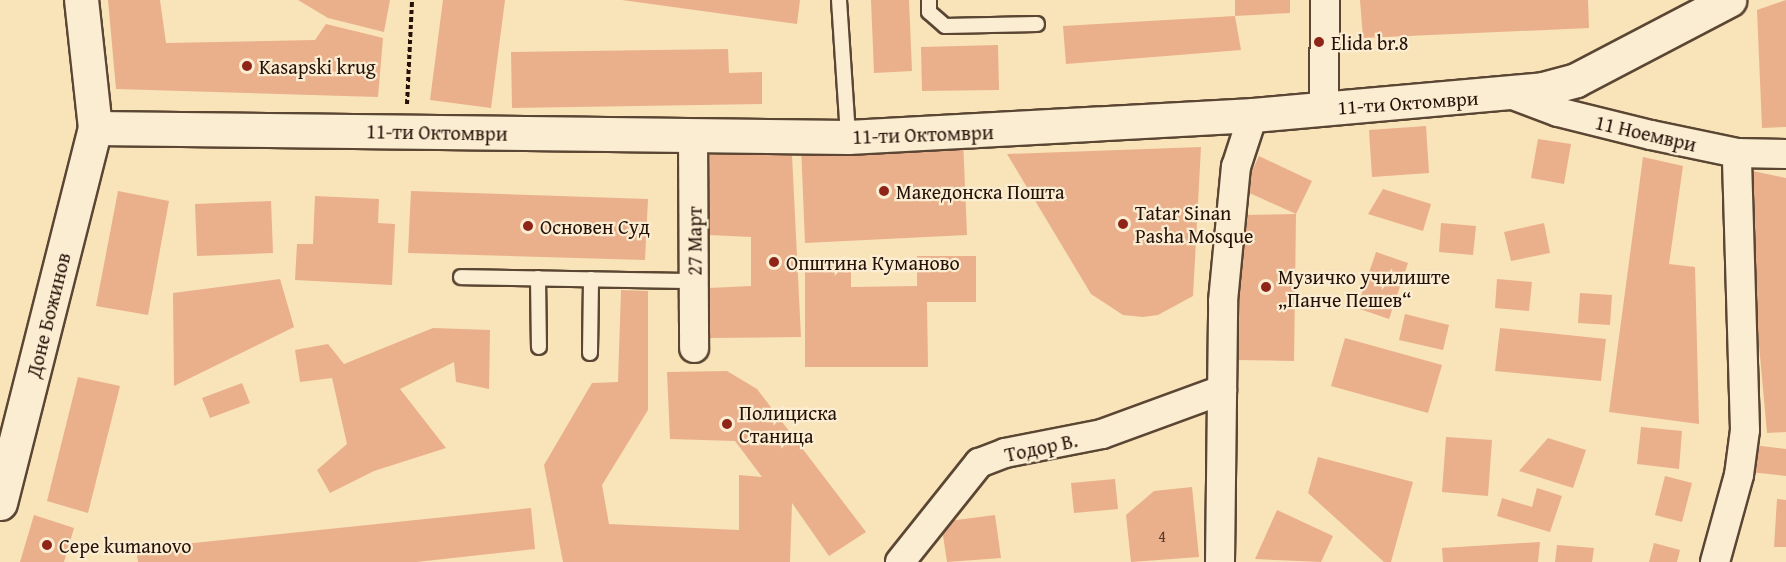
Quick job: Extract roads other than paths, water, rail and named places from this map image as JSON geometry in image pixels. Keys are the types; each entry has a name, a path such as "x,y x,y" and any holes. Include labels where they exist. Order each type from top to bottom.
{"main road":[{"path":"81,0 95,128"},
{"name":"11-ти Октомври","path":"95,128 848,137 1253,115 1510,94 1576,80 1729,0"},
{"name":"Доне Божинов","path":"0,503 95,128"}],"street":[{"path":"1324,108 1325,0"},
{"name":"11 Ноември","path":"1510,94 1558,112 1737,153 1786,154"},
{"path":"1220,562 1223,301 1236,167 1253,115"},
{"name":"27 Март","path":"693,135 694,348"},
{"path":"1715,562 1739,476 1745,430 1737,153"},
{"name":"Тодор В.","path":"900,562 979,464 1005,453 1102,434 1222,390"}],"lane":[{"path":"839,0 848,137"},
{"path":"929,0 929,12 945,26 1037,24"},
{"path":"461,277 694,281"},
{"path":"538,278 539,347"},
{"path":"590,353 591,279"}],"place":[{"name":"Elida br.8","path":"1319,42"},
{"name":"Kasapski krug","path":"247,66"},
{"name":"Македонска Пошта","path":"884,191"},
{"name":"Tatar Sinan Pasha Mosque","path":"1123,224"},
{"name":"Основен Суд","path":"528,226"},
{"name":"Општина Куманово","path":"774,262"},
{"name":"Музичко училиште „Панче Пешев“","path":"1266,287"},
{"name":"Полициска Станица","path":"727,424"},
{"name":"Cepe kumanovo","path":"47,545"}]}
